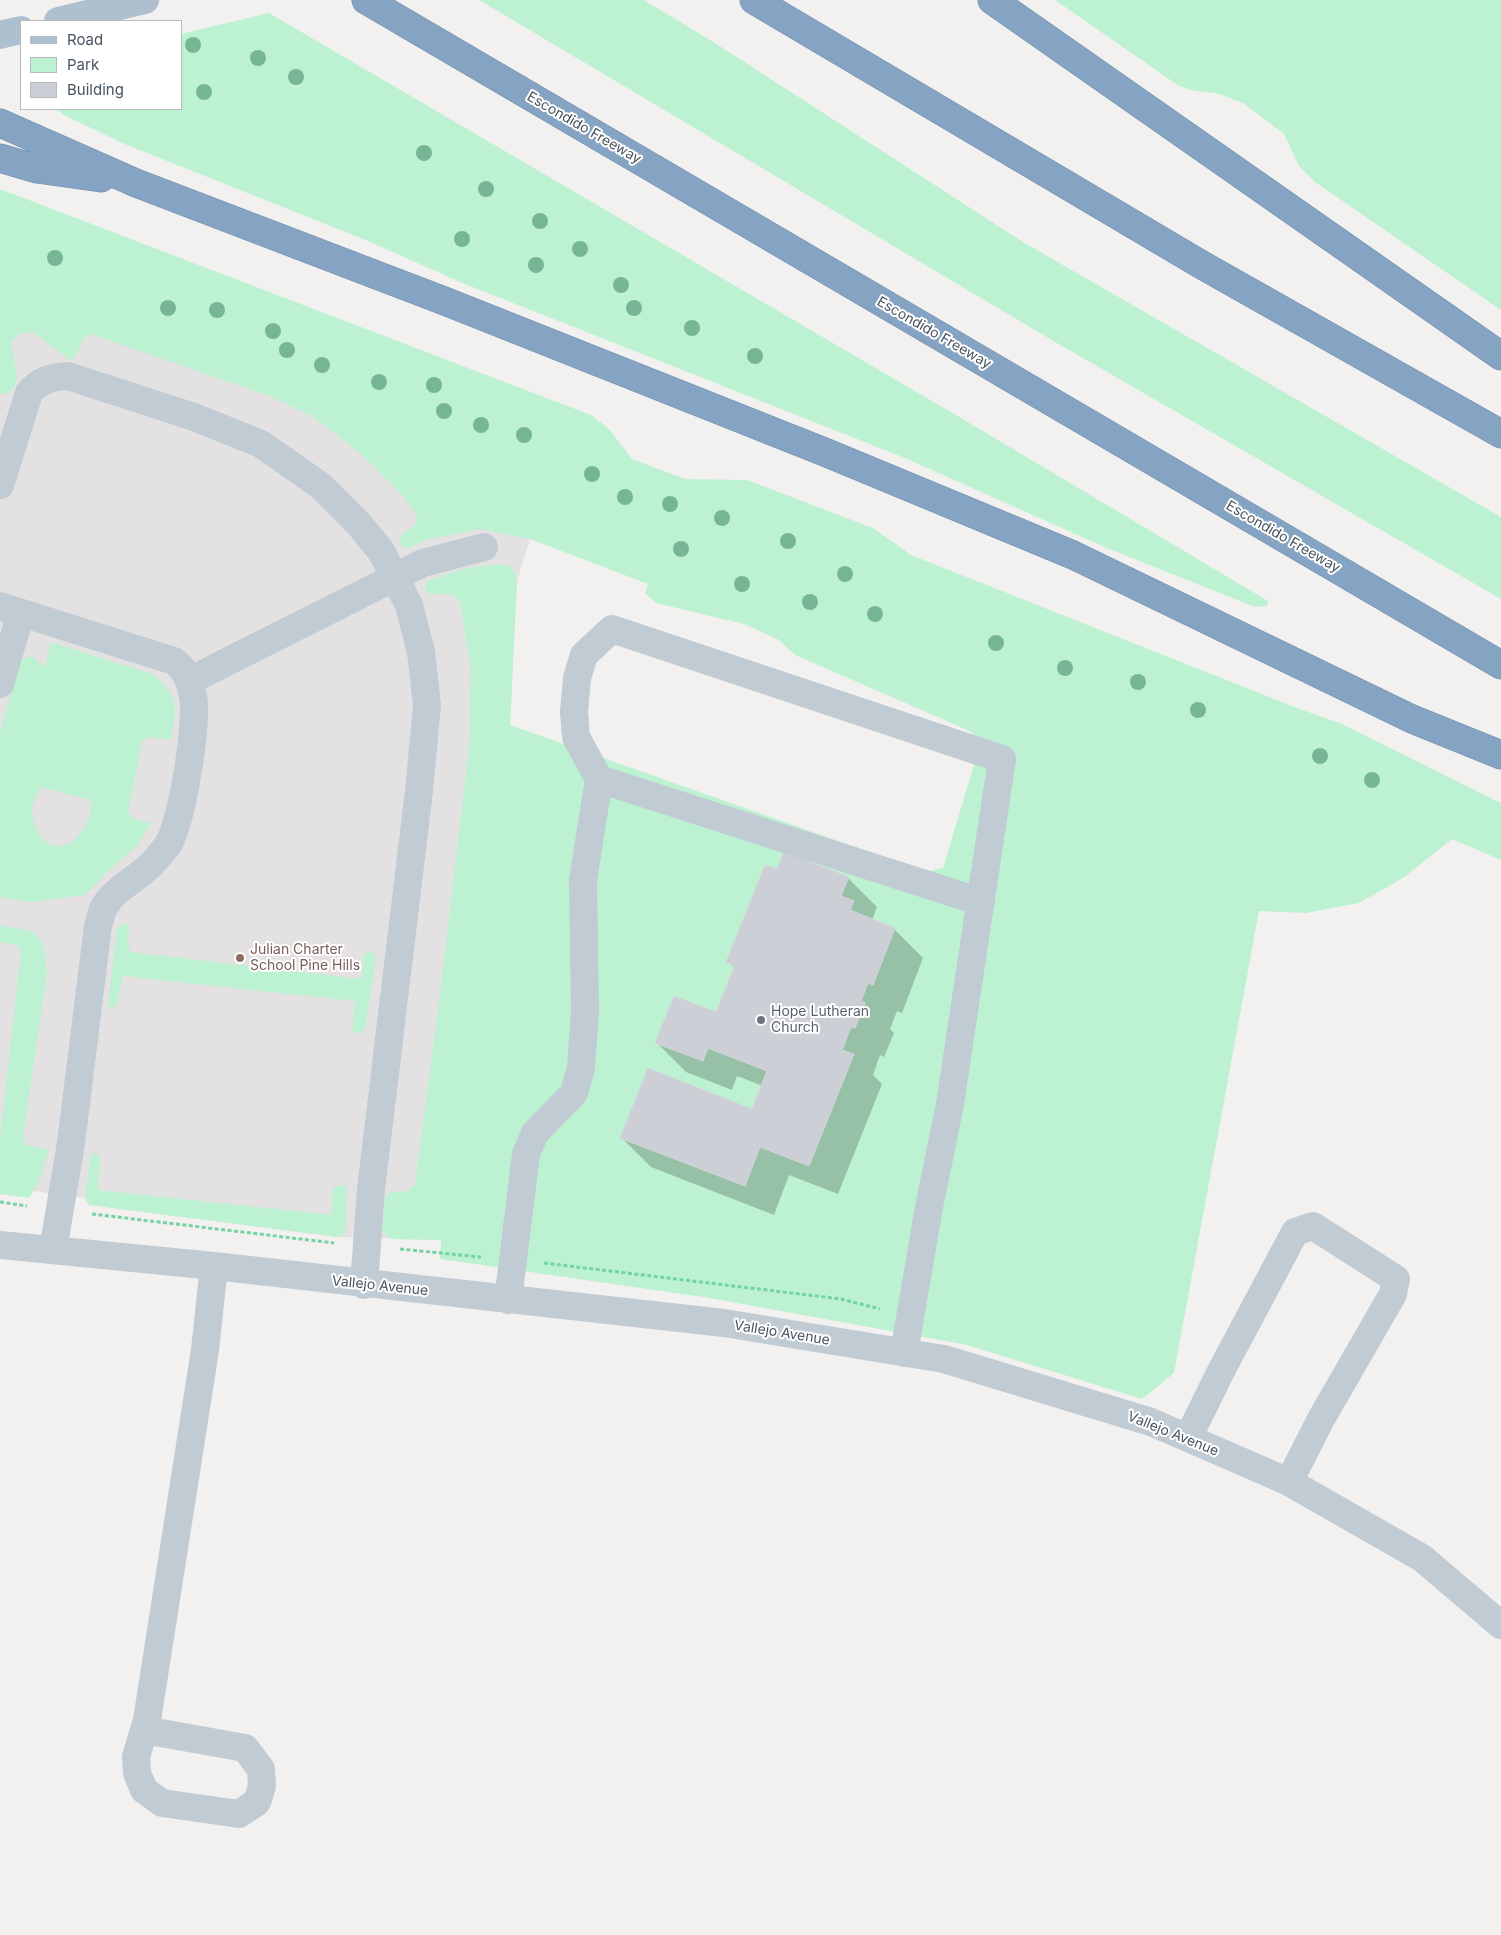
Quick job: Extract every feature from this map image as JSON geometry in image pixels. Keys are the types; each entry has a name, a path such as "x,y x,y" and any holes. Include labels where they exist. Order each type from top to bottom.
{"highway":[{"name":"Escondido Freeway","path":"366,0 1501,665"},
{"path":"754,0 1202,264 1501,434"},
{"path":"992,0 1501,356"},
{"path":"0,123 136,183 447,302 743,419 1064,552 1412,719 1501,756"},
{"path":"0,158 37,169 136,183"}],"main road":[{"path":"62,20 145,0"},
{"path":"0,35 20,30"}],"street":[{"path":"0,485 29,393 38,384 52,377 68,376 194,417 261,444 321,486 346,510 380,551 409,606 421,652 427,705 418,801 371,1189 364,1284"},
{"path":"189,681 394,576 423,563 484,547"},
{"path":"0,684 10,610 174,661 183,667 194,697 194,717 183,798 176,827 168,845 146,870 120,890 104,908 98,926 71,1143 53,1250"},
{"path":"508,1300 526,1154 535,1133 574,1093 581,1068 585,1011 583,880 599,779 576,737 574,712 577,678 584,655 612,629 1002,759 950,1104 929,1206 904,1353"},
{"path":"599,779 981,902"},
{"path":"1188,1438 1221,1371 1295,1232 1313,1226 1396,1279 1393,1294 1321,1419 1289,1482"},
{"name":"Vallejo Avenue","path":"0,1245 214,1266 724,1323 953,1362 1151,1422 1289,1482 1422,1558 1501,1625"},
{"path":"144,1730 245,1748 261,1769 262,1786 256,1802 239,1814 162,1803 144,1790 137,1773 136,1757 144,1730 204,1350 214,1266"}],"path":[{"path":"0,1202 313,1239 367,1248 441,1252 513,1262 556,1264 841,1299 874,1306 909,1322"}],"shaded area":[{"name":"Julian Charter School Pine Hills","path":"0,275 540,469 530,539 517,581 510,725 442,1240 338,1237 89,1205 85,1198 33,1191 29,1198 0,1194"}],"green space":[{"path":"479,0 644,0 715,43 1023,242 1501,517 1501,599 1055,342"},
{"path":"1055,0 1501,0 1501,310 1315,182 1299,166 1284,134 1243,103 1216,93 1195,91 1179,86"},
{"path":"269,13 961,418 1268,601 1267,606 1255,607 1109,549 905,458 460,282 368,241 122,143 62,114 58,110 182,110 182,34"},
{"path":"0,189 591,415 609,429 632,459 685,479 747,480 873,528 911,555 1297,708 1342,724 1501,803 1501,860 1452,839 1403,878 1359,903 1306,913 1259,911 1174,1373 1142,1399 967,1345 710,1298 440,1259 441,1240 391,1239 382,1231 385,1198 390,1192 408,1191 415,1185 469,748 471,670 460,602 450,595 425,591 427,582 447,574 477,566 509,565 514,571 517,581 510,725 926,872 943,868 979,748 972,732 795,655 779,640 744,624 656,603 645,593 648,584 530,539 480,529 424,540 410,548 403,548 399,542 402,535 416,524 417,516 403,496 360,453 312,416 272,397 91,334 85,336 71,361 33,332 21,333 11,342 17,377 15,386 7,394 0,394"},
{"path":"51,642 152,674 167,688 174,702 175,709 172,737 167,740 150,737 142,741 128,812 134,819 151,822 138,845 110,869 85,895 30,902 0,897 0,732 19,665 25,657 33,657 45,667","holes":["40,787 91,800 90,813 86,825 79,836 70,843 60,846 50,845 42,838 32,813"]},
{"path":"123,923 130,927 128,940 130,952 361,979 364,955 370,951 376,956 365,1030 357,1034 352,1031 355,1001 122,976 118,1001 115,1007 108,1007 117,928"},
{"path":"0,926 32,932 37,936 44,949 47,973 23,1137 26,1145 49,1150 38,1183 29,1198 0,1194 0,1140 21,951 17,945 0,942"},
{"path":"91,1153 98,1154 100,1158 98,1190 332,1215 333,1189 340,1185 346,1186 345,1233 338,1237 89,1205 85,1198"}],"building":[{"name":"Hope Lutheran Church","path":"784,852 849,877 841,896 854,901 850,910 895,928 873,985 868,983 861,1001 865,1003 855,1028 851,1027 842,1050 854,1054 809,1166 760,1147 745,1186 620,1138 648,1068 752,1109 767,1071 708,1048 703,1061 655,1043 674,996 716,1012 735,965 726,962 765,865 777,869"}],"place":[{"name":"Julian Charter School Pine Hills","path":"240,958"},
{"name":"Hope Lutheran Church","path":"761,1020"}]}
